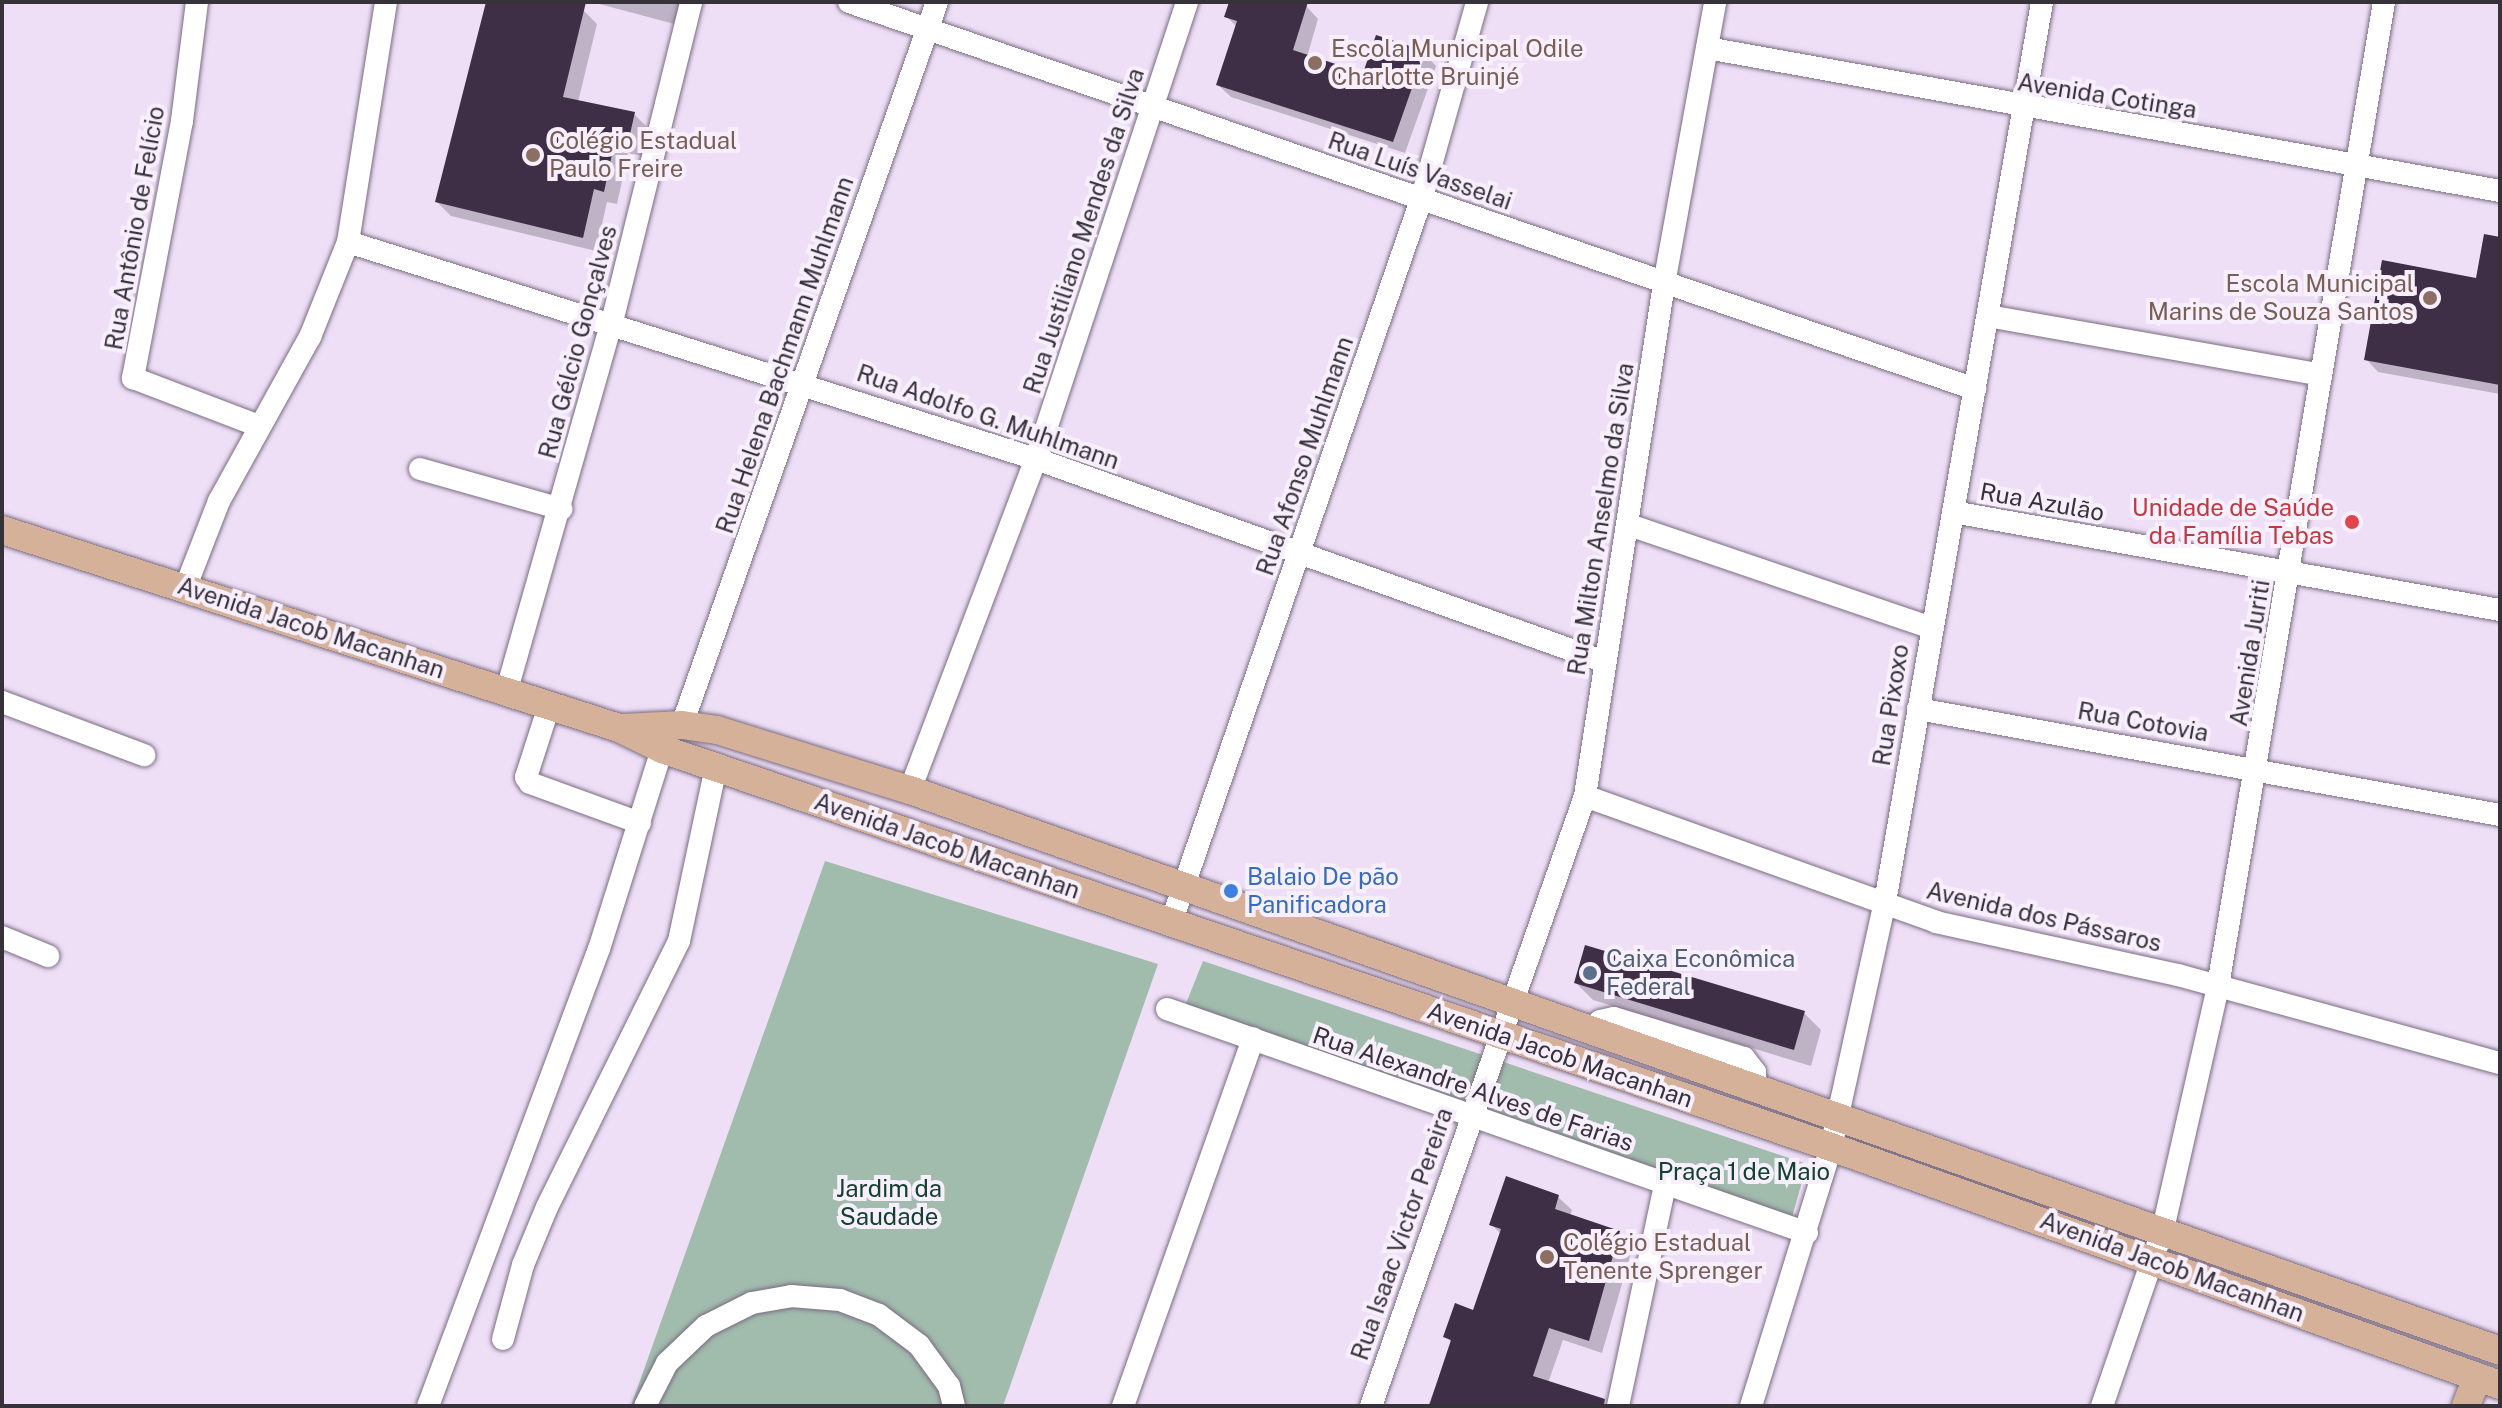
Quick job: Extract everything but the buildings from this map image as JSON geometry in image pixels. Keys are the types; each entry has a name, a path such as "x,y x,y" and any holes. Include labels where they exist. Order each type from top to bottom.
{"main road":[{"name":"Avenida Jacob Macanhan","path":"2,530 186,586 619,728 662,749 1831,1147 2488,1381"},
{"name":"Avenida Jacob Macanhan","path":"619,728 682,725 727,733 910,790 1510,1004 2163,1229 2500,1351"},
{"path":"682,725 710,765"},
{"path":"2466,1406 2488,1381"}],"street":[{"name":"Rua Antônio de Felício","path":"197,2 182,121 133,378 259,426"},
{"path":"186,586 219,501 310,337 348,242 386,2"},
{"name":"Rua Gélcio Gonçalves","path":"506,693 612,322 691,2"},
{"name":"Rua Luís Vasselai","path":"849,2 1975,389"},
{"name":"Rua Helena Bachmann Muhlmann","path":"682,725 937,2"},
{"name":"Rua Justiliano Mendes da Silva","path":"910,790 1036,459 1187,2"},
{"name":"Rua Afonso Muhlmann","path":"1171,923 1422,197 1477,2"},
{"name":"Rua Milton Anselmo da Silva","path":"1499,1034 1585,796 1664,284 1715,2"},
{"name":"Rua Pixoxo","path":"1751,1406 1807,1233 1831,1147 1885,902 1929,627 1953,512 2026,109 2042,2"},
{"name":"Avenida Juriti","path":"2102,1406 2155,1260 2218,986 2259,769 2288,571 2384,2"},
{"name":"Avenida Cotinga","path":"1707,48 2026,109 2359,164 2500,191"},
{"name":"Rua Adolfo G. Muhlmann","path":"348,242 803,382 1036,459 1605,662"},
{"path":"1988,316 2321,375"},
{"path":"420,469 561,509"},
{"name":"Rua Azulão","path":"1953,512 2500,610"},
{"path":"1629,525 1929,627"},
{"path":"2,702 144,755"},
{"path":"549,706 526,777 530,783 640,823"},
{"name":"Rua Cotovia","path":"1918,709 2500,815"},
{"path":"428,1406 599,949 662,749"},
{"path":"503,1339 523,1265 547,1207 679,941 710,765"},
{"name":"Avenida dos Pássaros","path":"1585,796 1936,922 2218,986 2500,1063"},
{"path":"2,937 48,956"},
{"name":"Rua Alexandre Alves de Farias","path":"1167,1009 1807,1233"},
{"name":"Rua Isaac Victor Pereira","path":"1371,1406 1499,1034"},
{"path":"1123,1406 1253,1038"},
{"path":"1618,1406 1665,1184"},
{"path":"645,1406 667,1363 706,1326 752,1303 791,1296 840,1300 879,1315 919,1345 949,1386 954,1406"}],"green space":[{"name":"Jardim da Saudade","path":"825,861 1158,964 1003,1406 631,1406"},
{"name":"Praça 1 de Maio","path":"1203,961 1807,1164 1792,1217 1185,1006"}],"place":[{"name":"Escola Municipal Odile Charlotte Bruinjé","path":"1315,63"},
{"name":"Colégio Estadual Paulo Freire","path":"533,155"},
{"name":"Escola Municipal Marins de Souza Santos","path":"2430,298"},
{"name":"Unidade de Saúde da Família Tebas","path":"2352,522"},
{"name":"Balaio De pão Panificadora","path":"1231,891"},
{"name":"Caixa Econômica Federal","path":"1590,973"},
{"name":"Colégio Estadual Tenente Sprenger","path":"1547,1257"}]}
